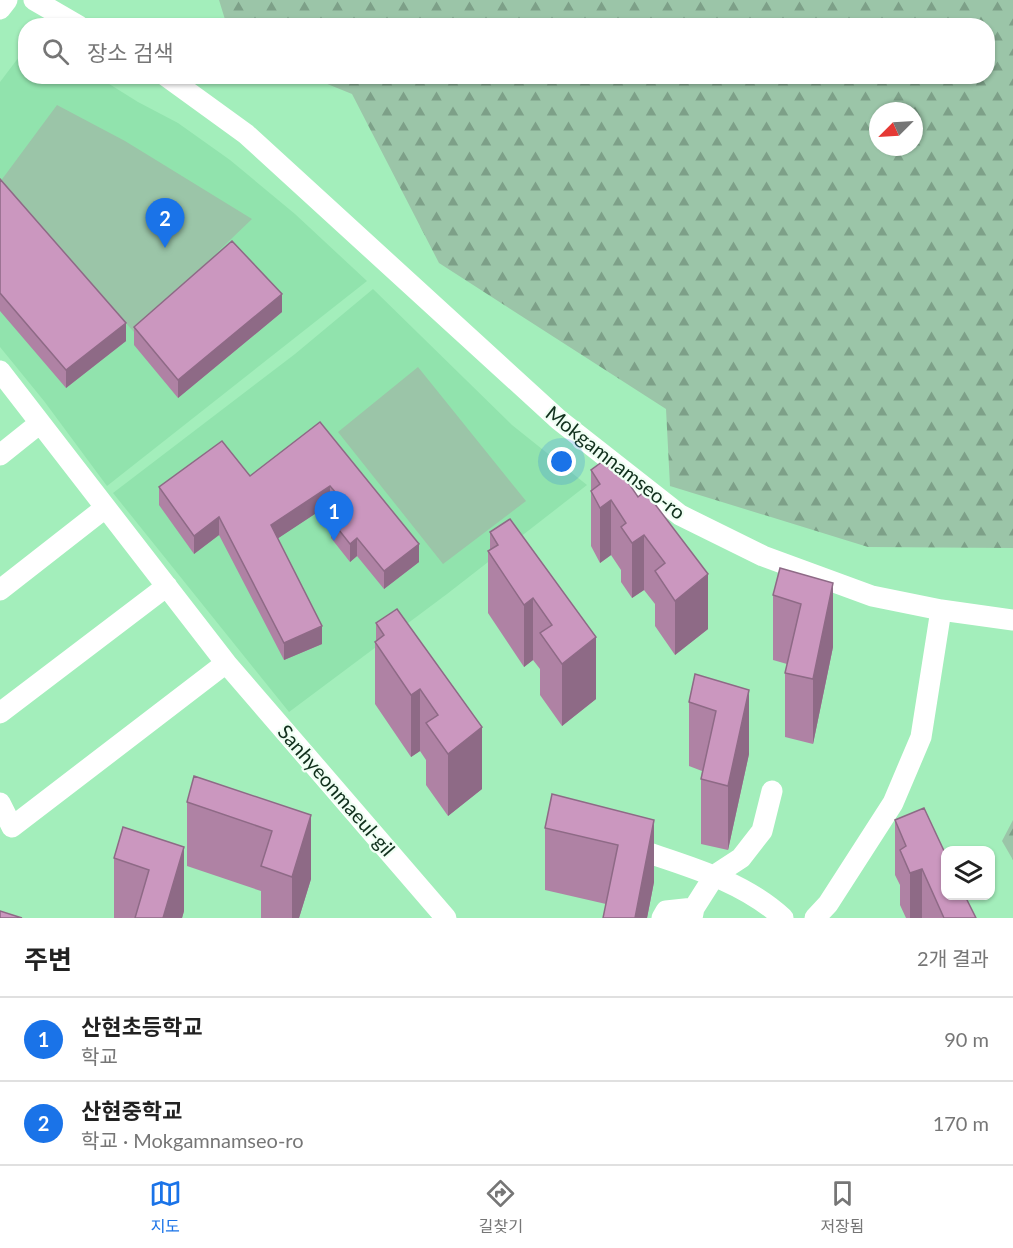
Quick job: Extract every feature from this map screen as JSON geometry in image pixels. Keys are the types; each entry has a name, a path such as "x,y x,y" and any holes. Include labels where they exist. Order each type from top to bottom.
{"street":[{"path":"0,9 7,0"},
{"path":"34,0 65,18"},
{"name":"Mokgamnamseo-ro","path":"177,84 246,134 559,420 680,515 763,556 872,596 941,610 1013,620"},
{"name":"Sanhyeonmaeul-gil","path":"0,371 226,663 446,918"},
{"path":"0,455 40,423"},
{"path":"0,590 105,508"},
{"path":"0,713 167,586"},
{"path":"815,918 828,904 893,803 921,737 941,610"},
{"path":"0,803 12,827 226,663"},
{"path":"662,918 666,911 693,913 715,875 741,858 762,831 772,791"},
{"path":"634,848 715,875 768,904 783,918"}],"shaded area":[{"path":"18,58 18,84 109,84 178,123 230,160 295,214 367,281 107,486 44,401 0,347 0,82"},
{"path":"373,289 512,425 587,485 447,594 289,712 113,493 295,354"}],"green space":[{"path":"219,0 1013,0 1013,548 868,547 670,486 666,409 439,263 352,94 327,84 995,84 995,18 225,18"},
{"path":"57,105 125,141 252,219 134,332 0,185"},
{"path":"418,367 526,501 443,564 338,432"},
{"path":"1013,820 1013,860 1002,841"}],"building":[{"path":"0,179 126,323 66,370 0,293"},
{"path":"232,241 282,294 178,380 134,327"},
{"path":"320,422 419,544 384,571 357,538 350,544 331,520 349,508 330,486 271,525 322,626 284,643 219,517 194,536 159,487 222,441 250,476"},
{"path":"610,456 638,497 645,491 708,574 675,601 655,571 665,563 644,535 632,543 621,527 626,523 611,500 600,508 591,491 600,484 591,470"},
{"path":"510,519 596,637 562,664 540,633 552,625 533,598 524,605 488,551 498,545 490,532"},
{"path":"780,568 833,583 813,679 785,673 801,604 773,595"},
{"path":"397,609 482,727 448,754 426,723 438,715 420,689 411,695 375,642 384,635 376,623"},
{"path":"695,674 749,690 728,786 701,779 716,711 689,702"},
{"path":"194,776 311,815 292,877 261,866 272,831 187,802"},
{"path":"552,794 654,820 635,918 603,918 618,845 545,828"},
{"path":"924,808 942,846 941,900 967,900 976,918 944,918 922,869 910,873 900,850 906,846 895,820"},
{"path":"123,827 184,847 163,918 135,918 149,870 114,858"},
{"path":"0,911 22,918 0,918"}],"place":[{"name":"산현중학교","path":"165,248"},
{"name":"산현초등학교","path":"334,541"}]}
